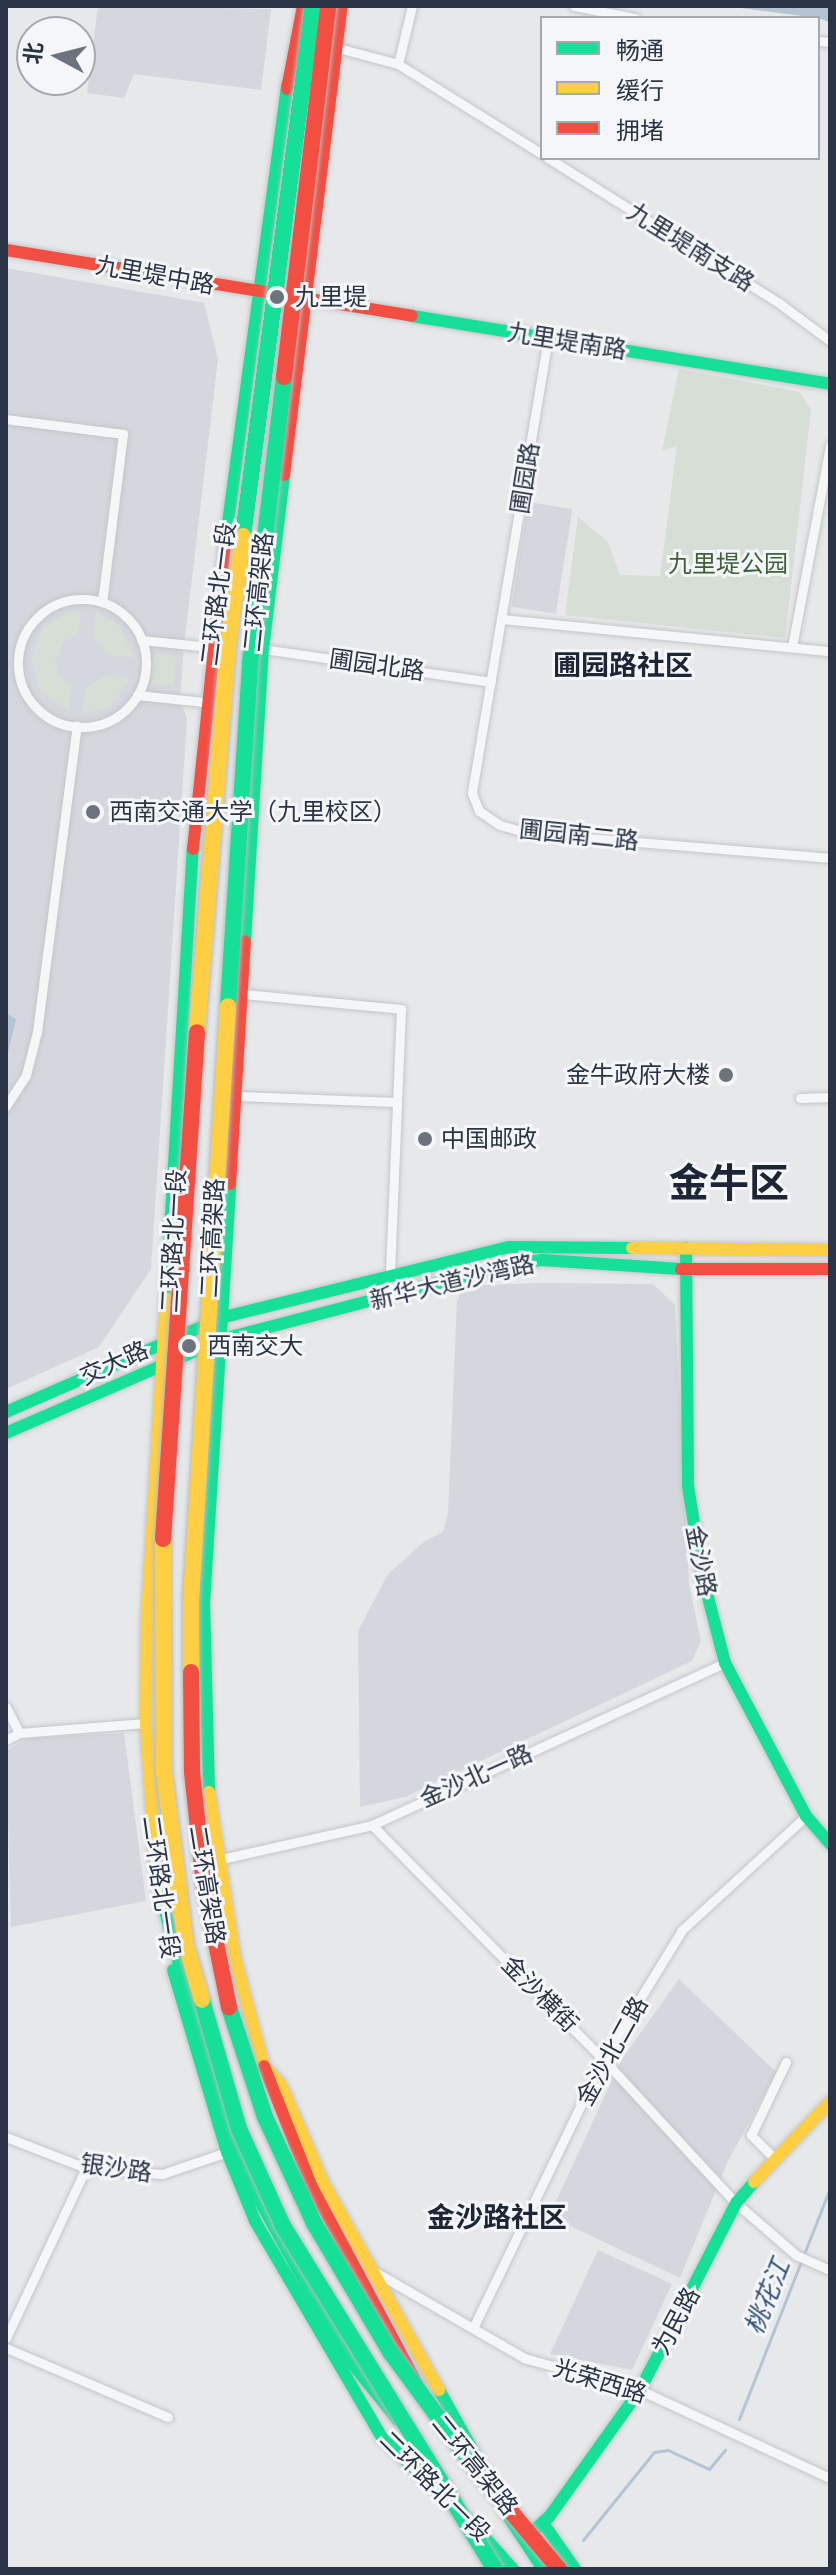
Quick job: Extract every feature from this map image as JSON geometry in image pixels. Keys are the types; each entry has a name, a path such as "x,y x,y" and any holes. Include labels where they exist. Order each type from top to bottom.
{"main road":[{"name":"二环路北一段","path":"297,6 204,702 166,1360 149,1567 146,1723 156,1876 179,1997 227,2152 255,2221 383,2439 492,2542 513,2569"},
{"path":"287,89 303,6"},
{"name":"二环高架路","path":"313,6 228,646 209,855 161,1573 164,1772 186,1945 239,2129 283,2226 403,2425 495,2569"},
{"name":"二环高架路","path":"328,6 288,311 246,709 191,1583 192,1772 204,1884 226,1997 265,2117 314,2223 426,2403 559,2569"},
{"name":"二环路北一段","path":"342,6 263,649 223,1339 204,1603 209,1796 235,1958 264,2066 281,2085 324,2184 377,2273 523,2542 543,2569"},
{"name":"九里堤中路","path":"6,250 257,292 304,296"},
{"name":"九里堤南路","path":"304,296 830,384"},
{"name":"新华大道沙湾路","path":"224,1317 509,1247 830,1250"},
{"name":"金沙路","path":"686,1248 688,1486 702,1574 725,1663 806,1816 830,1844"},
{"name":"新华大道沙湾路","path":"223,1339 510,1264 542,1260 686,1269 830,1269"},
{"name":"交大路","path":"6,1412 167,1339 224,1317"},
{"name":"交大路","path":"6,1433 166,1360 223,1339"},
{"path":"156,1876 188,1999 247,2178 345,2355 403,2425"},
{"path":"264,2066 287,2132 405,2353 426,2403"},
{"name":"为民路","path":"523,2542 543,2523 640,2390 736,2203 774,2158 830,2102"},
{"path":"543,2523 575,2569"}],"street":[{"path":"398,64 412,6"},
{"path":"574,6 625,16"},
{"path":"338,48 398,64 540,153"},
{"name":"九里堤南支路","path":"551,160 779,303 830,341"},
{"name":"圃园路","path":"501,619 548,338"},
{"path":"6,419 123,434 102,602"},
{"path":"792,647 830,446"},
{"path":"65,601 102,602 122,613 141,640 146,668 137,695 110,721 77,726 47,717 31,701 18,660 29,628 47,609 65,601"},
{"path":"501,619 830,651"},
{"name":"圃园南二路","path":"501,619 472,793 479,811 500,825 528,833 830,858"},
{"path":"141,640 211,647"},
{"name":"圃园北路","path":"263,649 491,682"},
{"path":"137,695 204,702"},
{"path":"6,1106 26,1075 37,1032 77,726"},
{"path":"243,994 401,1009 390,1275"},
{"path":"238,1096 396,1102"},
{"path":"800,1098 830,1097"},
{"name":"金沙北一路","path":"217,1860 372,1825 725,1663"},
{"path":"6,1707 19,1733"},
{"path":"6,1740 19,1733 146,1723"},
{"name":"金沙北二路","path":"474,2326 603,2059 682,1930 806,1816"},
{"name":"金沙横街","path":"372,1825 603,2059 736,2203 796,2255 830,2270"},
{"path":"774,2158 751,2135 786,2062"},
{"name":"银沙路","path":"6,2137 86,2168 162,2174 227,2152"},
{"path":"6,2338 86,2168"},
{"name":"光荣西路","path":"377,2273 474,2326 524,2358 640,2390 830,2478"},
{"path":"6,2348 168,2417"}],"shaded area":[{"path":"98,6 271,9 261,90 134,74 124,98 96,94"},
{"name":"西南交通大学（九里校区）","path":"6,268 204,303 218,359 184,645 180,700 187,718 151,1269 99,1347 6,1389"},
{"path":"528,502 572,509 556,614 511,607"},
{"path":"653,1284 675,1305 689,1585 701,1641 692,1661 405,1797 360,1807 358,1631 388,1574 425,1541 443,1532 448,1513 457,1301 464,1286"},
{"path":"124,1733 146,1901 11,1927 6,1751 27,1738"},
{"path":"679,1979 776,2072 727,2163 680,2278 549,2216 622,2059"},
{"path":"598,2250 672,2284 632,2370 550,2354"}],"green space":[{"name":"九里堤公园","path":"679,369 800,392 811,410 785,638 565,615 578,517 608,542 620,575 660,576 677,446 662,451"},
{"path":"69,611 81,611 78,634 64,642 55,661 59,676 71,687 68,711 39,689 31,659 42,629"},
{"path":"96,612 119,625 134,658 108,655 93,636"},
{"path":"153,654 176,656 173,686 150,684"},
{"path":"105,675 130,679 109,707 82,714 85,689"}],"water":[{"path":"726,6 830,6 830,22 820,16"},
{"path":"6,1013 16,1019 6,1061"}],"waterway":[{"name":"桃花江","path":"739,2419 830,2188"},
{"name":"桃花江","path":"583,2540 654,2452 668,2450 709,2469 725,2450"}],"traffic: fast":[{"path":"243,536 313,6"},
{"path":"225,545 287,84"},
{"path":"412,316 830,384"},
{"path":"228,1006 250,663 284,377"},
{"path":"245,941 263,649 284,475"},
{"path":"166,1299 193,849"},
{"path":"209,1792 204,1603 230,1184"},
{"path":"6,1412 224,1317 509,1247 632,1248"},
{"path":"686,1248 688,1486 702,1574 725,1663 806,1816 830,1844"},
{"path":"6,1433 223,1339 510,1264 542,1260 681,1269"},
{"path":"156,1876 188,1999 247,2178 345,2355 398,2420"},
{"path":"173,1970 227,2152 255,2221 383,2439 448,2500"},
{"path":"202,2000 239,2129 283,2226 495,2569"},
{"path":"229,2007 265,2117 314,2223 391,2353 482,2477"},
{"path":"525,2539 549,2517 640,2390 736,2203 754,2182"},
{"path":"439,2390 489,2479"},
{"path":"504,2510 543,2569"},
{"path":"470,2521 513,2569"},
{"path":"543,2523 575,2569"}],"traffic: slow":[{"path":"197,1032 228,646 243,536"},
{"path":"191,1672 191,1599 228,1006"},
{"path":"632,1248 830,1250"},
{"path":"157,1882 146,1723 147,1618 166,1299"},
{"path":"163,1539 164,1772 186,1945 202,2000"},
{"path":"209,1792 235,1958 264,2066 281,2085 324,2184 439,2390"},
{"path":"754,2182 830,2102"}],"traffic: jam":[{"path":"287,89 303,6"},
{"path":"284,377 328,6"},
{"path":"284,475 342,6"},
{"path":"6,250 412,316"},
{"path":"193,849 225,545"},
{"path":"230,1184 245,941"},
{"path":"163,1539 197,1032"},
{"path":"681,1269 830,1269"},
{"path":"191,1672 192,1772 204,1884 229,2007"},
{"path":"264,2066 312,2187 417,2384"},
{"path":"482,2477 559,2569"}],"place":[{"name":"九里堤","path":"277,297"},
{"name":"西南交通大学（九里校区）","path":"93,812"},
{"name":"金牛政府大楼","path":"726,1075"},
{"name":"中国邮政","path":"425,1139"},
{"name":"西南交大","path":"189,1346"}],"district":[{"name":"圃园路社区","path":"623,666"},
{"name":"金牛区","path":"729,1183"},
{"name":"金沙路社区","path":"497,2218"}]}
